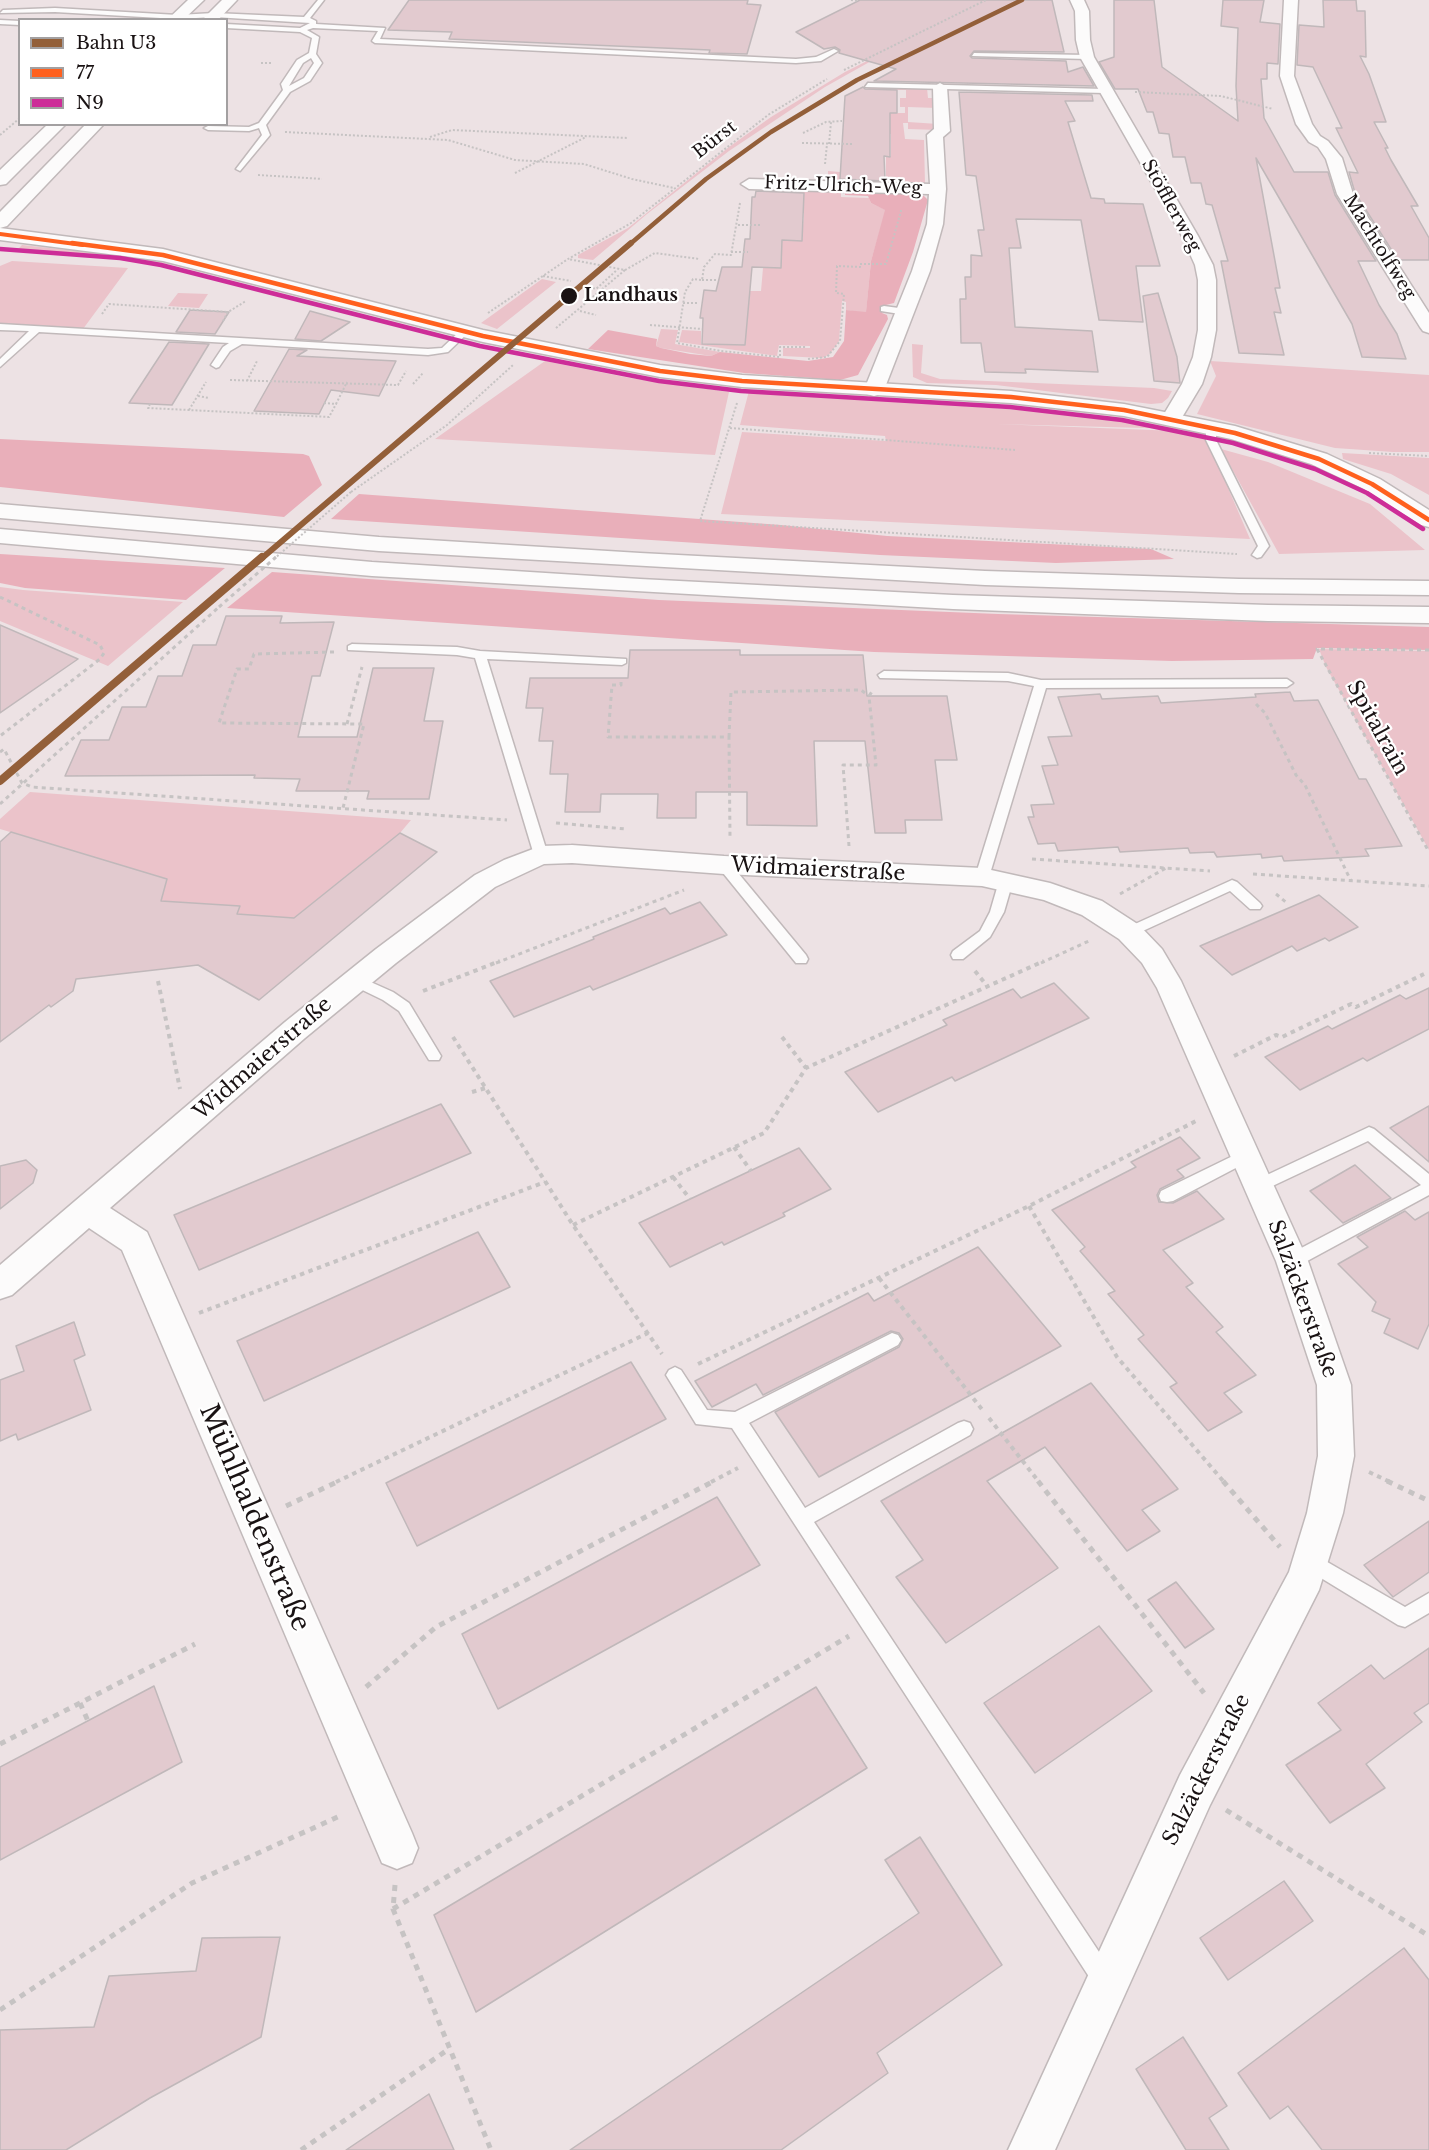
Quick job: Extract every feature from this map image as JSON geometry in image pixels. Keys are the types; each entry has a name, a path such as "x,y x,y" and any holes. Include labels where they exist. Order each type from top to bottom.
{"main road":[{"path":"182,18 197,0"},
{"path":"211,17 230,0"},
{"path":"0,180 56,126"},
{"path":"2,218 94,126"},
{"path":"0,234 163,255 464,332 660,371 742,381 1047,400 1172,419 1259,439 1319,459 1372,483 1429,520"},
{"path":"2,250 23,238"},
{"path":"2,250 219,271"},
{"path":"0,511 379,544 686,562 985,578 1250,586 1429,588"},
{"path":"0,536 383,570 664,588 953,602 1429,615"}],"street":[{"name":"Stöfflerweg","path":"1077,0 1082,11 1083,40 1087,57 1105,92 1190,236 1204,265 1207,280 1207,330 1202,357 1192,384 1172,419"},
{"name":"Machtolfweg","path":"1292,0 1287,76 1292,94 1308,131 1334,158 1345,194 1429,327"},
{"name":"Fritz-Ulrich-Weg","path":"874,390 906,312 935,224 938,189 935,135 942,131 940,87"},
{"name":"Fritz-Ulrich-Weg","path":"749,184 938,189"},
{"name":"Widmaierstraße","path":"0,1285 355,980 485,881 513,866 541,855 572,854 724,865 994,879 1050,892 1092,908"},
{"name":"Salzäckerstraße","path":"1031,2150 1195,1790 1308,1569 1325,1513 1336,1456 1334,1385 1292,1261 1171,988 1152,956 1129,932 1092,908"},
{"name":"Mühlhaldenstraße","path":"87,1210 135,1241 397,1848"}],"lane":[{"path":"306,19 321,0"},
{"path":"3,12 55,10 167,18"},
{"path":"45,18 55,10"},
{"path":"196,18 306,19 314,22 312,26"},
{"path":"0,22 18,23"},
{"path":"301,30 312,26 383,29 375,41 796,61 818,60 834,51"},
{"path":"228,27 301,30 316,37 312,54 300,62 285,84 287,90"},
{"path":"208,128 249,129 262,125 287,90 307,79 318,63 312,54"},
{"path":"974,55 1087,57"},
{"path":"868,85 1105,92"},
{"path":"240,169 266,135 262,125"},
{"path":"884,309 906,312"},
{"path":"0,327 428,352 444,350 464,332"},
{"path":"0,364 36,330"},
{"path":"216,365 226,349 240,341"},
{"path":"1211,427 1211,440 1264,546 1257,555"},
{"path":"352,648 457,651 480,655 622,661"},
{"path":"480,655 541,855"},
{"path":"884,675 1008,677 1041,684 1287,683"},
{"path":"958,955 985,934 997,912 994,879 1041,684"},
{"path":"724,865 801,959"},
{"path":"1129,932 1232,885 1255,906"},
{"path":"355,980 388,996 404,1007 434,1056"},
{"path":"1167,1196 1369,1133 1429,1183"},
{"path":"1292,1261 1429,1188"},
{"path":"675,1374 702,1418 737,1420 892,1340"},
{"path":"737,1420 1106,1983"},
{"path":"802,1519 964,1429"},
{"path":"1308,1569 1406,1618 1429,1602"}],"path":[{"path":"851,0 858,1"},
{"path":"843,71 986,0"},
{"name":"Bürst","path":"487,314 568,259 631,223 768,115 833,76"},
{"path":"1105,92 1221,96 1303,116"},
{"path":"0,135 18,120"},
{"path":"829,144 831,122"},
{"path":"803,133 831,122 842,122"},
{"path":"291,124 285,132 448,140 515,160 584,164 632,179 674,188"},
{"path":"428,138 452,130 628,138"},
{"path":"515,173 586,136"},
{"path":"802,143 852,144"},
{"path":"515,160 523,169"},
{"path":"261,166 255,175 322,179"},
{"path":"702,280 704,267 716,254 731,255 741,201"},
{"path":"805,359 827,357 840,341 844,294 836,293 837,266 886,264 901,211 896,210"},
{"path":"738,225 762,225"},
{"path":"731,252 748,252"},
{"path":"555,329 625,270 655,253 699,259"},
{"path":"568,259 585,264"},
{"path":"581,267 587,262 611,269 625,270"},
{"path":"607,272 611,269"},
{"path":"593,288 596,289 618,269"},
{"path":"543,276 571,281"},
{"path":"717,280 693,279 685,292 677,343 722,351 788,358"},
{"path":"222,340 232,324 221,324 228,312 253,296"},
{"path":"201,309 206,302"},
{"path":"683,303 698,303"},
{"path":"98,319 110,304 228,312"},
{"path":"579,311 596,315"},
{"path":"651,325 702,329"},
{"path":"1,801 351,492 447,425 533,347"},
{"path":"780,357 780,347 807,347"},
{"path":"246,381 260,356"},
{"path":"207,379 398,385 409,363"},
{"path":"189,410 216,365"},
{"path":"150,404 148,408 329,417 347,382"},
{"path":"198,396 209,398"},
{"path":"324,403 336,404"},
{"path":"1015,450 730,428 700,521 1257,555"},
{"path":"0,597 100,645 104,653 100,659 0,736"},
{"path":"343,809 364,724 219,723 237,669 249,669 254,654 328,654 352,648"},
{"path":"347,724 367,648"},
{"name":"Spitalrain","path":"1429,650 1317,649 1429,852"},
{"path":"622,661 621,685 612,685 608,737 729,737"},
{"path":"1245,683 1258,709 1265,713 1296,775 1305,785 1351,882"},
{"path":"730,837 731,692 861,690 869,696 876,765 843,765 849,846"},
{"path":"0,752 3,750 22,783 32,787 530,820"},
{"path":"1092,908 1150,879 1166,867"},
{"path":"423,992 693,887"},
{"path":"573,1225 764,1133 806,1068 1095,938 1129,932"},
{"path":"386,956 423,992 428,1000"},
{"path":"1206,1069 1276,1035 1282,1037 1351,1004 1356,1007 1424,974"},
{"path":"158,981 180,1088 177,1096"},
{"path":"448,1029 573,1225 675,1374 1029,1206 1223,1107"},
{"path":"783,1037 806,1068"},
{"path":"472,1092 486,1088"},
{"path":"734,1148 751,1171"},
{"path":"673,1177 690,1199"},
{"path":"170,1324 545,1182"},
{"path":"1029,1206 1118,1357 1308,1569"},
{"path":"879,1278 1229,1725"},
{"path":"255,1521 648,1334"},
{"path":"338,1711 436,1627 761,1456"},
{"path":"1336,1456 1429,1501"},
{"path":"393,1909 870,1624"},
{"path":"0,1744 195,1644"},
{"path":"80,1703 88,1721"},
{"path":"1195,1790 1429,1936"},
{"path":"0,2010 192,1883 376,1799"},
{"path":"397,1848 393,1909 491,2150"},
{"path":"301,2150 449,2049"}],"shaded area":[{"path":"905,42 825,87 729,151 647,214 593,260 578,258 578,255 628,228 729,147 771,117 845,72"},
{"path":"872,86 927,88 928,98 936,98 937,108 908,107 908,122 938,124 938,130 908,129 908,123 903,123 905,139 924,140 925,185 828,182 828,171 840,172 840,181 886,182 886,156 891,156 891,134 882,134 883,113 905,113 905,107 900,107 900,98 906,98 906,90 865,90"},
{"path":"795,190 841,191 841,197 869,198 871,203 886,210 871,261 866,313 846,310 846,302 842,301 839,341 830,354 822,358 783,356 783,348 810,348 810,346 779,345 777,356 679,342 682,330 701,331 701,344 745,345 747,319 744,291 761,291 763,268 781,268 782,240 802,240 804,213 793,212"},
{"path":"845,192 915,193 928,200 913,252 894,303 886,305 882,313 887,315 888,319 858,375 840,380 744,373 588,349 608,330 657,339 656,346 690,354 711,356 720,352 808,361 833,357 844,341 846,310 866,312 871,261 885,210 871,203 868,196 845,195"},
{"path":"22,245 123,256 183,266 121,258 16,251"},
{"path":"12,261 128,268 83,329 0,324 0,266"},
{"path":"542,279 556,282 497,329 481,323"},
{"path":"178,293 208,294 199,308 168,306"},
{"path":"661,329 678,330 675,344 720,352 711,356 661,348 656,346"},
{"path":"912,344 923,345 921,373 940,379 1154,388 1172,391 1162,403 1151,404 996,385 927,383 913,377"},
{"path":"545,361 630,378 729,392 715,455 435,439"},
{"path":"1210,361 1429,375 1429,452 1335,448 1197,414 1216,376"},
{"path":"749,391 1107,416 1181,429 996,424 1204,432 1250,539 721,514 742,432 886,441 885,436 740,425"},
{"path":"0,439 303,454 309,456 322,485 284,517 0,487"},
{"path":"1221,449 1268,462 1370,504 1425,550 1279,554"},
{"path":"1342,453 1429,458 1429,495 1391,474 1343,459"},
{"path":"359,494 781,525 887,536 1151,549 1174,559 1056,563 880,555 331,519"},
{"path":"0,554 225,568 186,600 25,588 0,583"},
{"path":"272,572 659,600 998,614 1429,627 1429,650 1317,648 1313,659 1172,661 874,652 227,608"},
{"path":"0,587 183,602 108,666 0,621"},
{"path":"1319,649 1429,651 1429,850 1326,667"},
{"path":"30,792 411,820 400,833 289,922 279,917 236,914 161,901 167,879 0,829 0,819"}],"building":[{"path":"409,0 748,0 747,4 761,5 747,54 709,53 710,50 449,39 452,32 388,30"},
{"path":"860,0 1052,0 1064,52 974,51 970,56 972,58 1066,61 1068,72 1083,67 1094,86 874,81 896,69 839,53 840,50 835,47 824,49 796,32"},
{"path":"1114,0 1154,0 1162,67 1238,121 1236,86 1238,28 1221,26 1223,0 1264,0 1260,22 1280,24 1278,64 1267,63 1267,79 1261,79 1264,118 1294,172 1328,172 1335,195 1376,261 1358,261 1379,305 1397,334 1406,359 1362,357 1352,324 1256,158 1280,288 1275,288 1281,313 1274,312 1284,355 1239,353 1221,261 1228,261 1212,205 1206,204 1201,183 1191,183 1185,157 1173,157 1169,134 1159,133 1153,112 1147,112 1138,89 1115,89 1099,62 1114,57"},
{"path":"1323,0 1356,0 1357,11 1365,11 1366,57 1360,56 1386,122 1374,122 1388,148 1385,148 1391,160 1418,206 1411,206 1429,238 1429,260 1398,260 1355,193 1349,172 1358,173 1336,128 1342,128 1313,67 1297,65 1299,25 1324,27"},
{"path":"863,87 865,89 897,90 897,113 890,113 890,157 884,156 885,181 840,179 845,96"},
{"path":"959,92 1092,95 1093,101 1065,101 1075,121 1068,122 1091,198 1104,199 1105,203 1143,204 1160,266 1136,266 1143,322 1099,320 1081,220 1016,219 1021,248 1009,248 1015,327 1092,331 1098,372 1025,369 1026,373 985,372 981,343 961,343 960,299 966,299 965,277 971,277 971,255 982,256 978,230 984,230 976,176 966,175"},
{"path":"756,191 804,193 802,241 782,240 781,268 752,267 745,345 702,344 703,318 700,318 704,290 716,291 722,267 742,267 745,239 750,239 752,197 755,197"},
{"path":"1158,293 1177,357 1180,383 1154,381 1143,296"},
{"path":"190,310 229,312 215,334 176,332"},
{"path":"310,311 350,322 321,341 295,339"},
{"path":"169,342 209,344 172,405 129,403"},
{"path":"289,349 307,350 297,356 396,361 379,396 331,390 319,414 254,411"},
{"path":"226,616 282,616 280,623 334,622 320,676 312,676 298,737 357,737 373,668 434,668 424,721 443,721 429,799 367,799 369,791 296,791 300,779 254,778 255,775 65,776 81,740 109,740 122,707 146,707 158,676 182,676 193,645 216,645"},
{"path":"0,625 78,659 0,713"},
{"path":"630,650 740,650 740,655 863,655 867,696 947,696 957,760 935,760 942,820 905,820 906,833 875,833 865,741 814,741 817,826 747,825 747,792 696,792 696,818 657,818 658,794 601,794 600,812 565,812 568,774 550,774 553,741 539,741 543,708 526,708 530,678 628,678"},
{"path":"1290,692 1294,701 1318,700 1359,779 1366,779 1402,846 1365,849 1369,856 1284,861 1282,856 1262,858 1261,854 1217,857 1214,852 1190,853 1188,848 1120,852 1118,847 1058,851 1055,843 1038,844 1028,817 1034,817 1031,805 1054,804 1042,766 1058,765 1048,737 1072,736 1058,697 1100,694 1102,699 1158,696 1161,703 1256,697 1255,694"},
{"path":"11,832 167,879 161,901 240,906 237,914 294,918 400,833 437,852 259,1000 198,965 76,979 73,991 51,1007 49,1005 0,1042 0,842"},
{"path":"1319,895 1358,927 1329,941 1325,938 1297,951 1292,946 1232,975 1200,946"},
{"path":"700,902 727,935 593,990 590,986 514,1017 490,981 665,908 670,914"},
{"path":"1054,983 1089,1018 955,1081 952,1077 878,1112 845,1072 947,1025 943,1020 1013,989 1021,998"},
{"path":"1429,988 1429,1029 1367,1061 1363,1058 1300,1090 1265,1057 1328,1026 1332,1029 1400,995 1406,999"},
{"path":"441,1104 471,1153 199,1270 174,1215"},
{"path":"1429,1106 1429,1162 1390,1128"},
{"path":"1180,1137 1200,1158 1177,1170 1184,1177 1160,1189 1157,1195 1159,1202 1173,1203 1197,1191 1224,1219 1163,1250 1193,1283 1186,1287 1223,1327 1216,1332 1256,1375 1224,1393 1242,1412 1208,1431 1170,1387 1177,1383 1138,1339 1144,1335 1108,1294 1115,1291 1080,1251 1085,1247 1052,1210 1136,1167 1131,1162"},
{"path":"799,1148 831,1189 783,1213 785,1216 724,1245 722,1242 670,1267 639,1223"},
{"path":"26,1160 37,1170 33,1183 0,1209 0,1166"},
{"path":"1355,1165 1391,1198 1343,1223 1310,1191"},
{"path":"1405,1211 1415,1220 1429,1212 1429,1324 1418,1349 1384,1333 1390,1319 1372,1311 1376,1302 1338,1264 1368,1247 1357,1237"},
{"path":"478,1232 510,1287 264,1401 237,1341"},
{"path":"978,1247 1061,1346 819,1477 775,1412 899,1347 903,1339 899,1333 891,1331 763,1395 756,1384 712,1407 695,1381 868,1293 874,1301"},
{"path":"74,1322 85,1355 74,1360 91,1410 18,1440 16,1434 0,1441 0,1380 24,1371 16,1346"},
{"path":"631,1362 666,1419 417,1546 386,1483"},
{"path":"1091,1383 1178,1489 1142,1510 1160,1531 1127,1551 1045,1447 987,1481 1058,1568 946,1643 896,1577 923,1560 881,1501"},
{"path":"717,1497 760,1565 498,1709 462,1634"},
{"path":"1429,1521 1429,1572 1393,1597 1364,1565"},
{"path":"1176,1582 1214,1629 1185,1648 1148,1600"},
{"path":"1099,1626 1152,1691 1035,1773 984,1703"},
{"path":"1429,1648 1429,1703 1414,1713 1422,1722 1366,1764 1385,1788 1330,1823 1286,1765 1341,1730 1318,1703 1371,1665 1384,1679"},
{"path":"154,1686 182,1762 0,1860 0,1767"},
{"path":"816,1687 867,1768 476,2012 434,1915"},
{"path":"920,1837 1002,1965 877,2053 888,2073 781,2150 570,2150 919,1913 885,1860"},
{"path":"1284,1881 1313,1921 1228,1980 1200,1938"},
{"path":"280,1937 261,2037 150,2098 66,2150 0,2150 0,2030 94,2027 109,1976 196,1971 202,1938"},
{"path":"1404,1948 1429,1980 1429,2150 1322,2150 1288,2106 1270,2119 1238,2073"},
{"path":"1183,2037 1227,2106 1209,2118 1229,2150 1186,2150 1136,2069"},
{"path":"429,2094 454,2150 346,2150"}],"rail line":[{"name":"U3","path":"0,781 706,179 771,132 857,80 1022,0"}],"transit line":[{"name":"77","path":"0,234 163,255 483,336 660,371 742,381 1011,397 1124,410 1235,433 1319,459 1372,484 1429,520"},
{"name":"N9","path":"0,249 120,258 161,265 480,346 659,381 741,391 1010,407 1122,420 1233,443 1315,469 1367,493 1423,529"}],"place":[{"name":"Landhaus","path":"569,296"}]}
